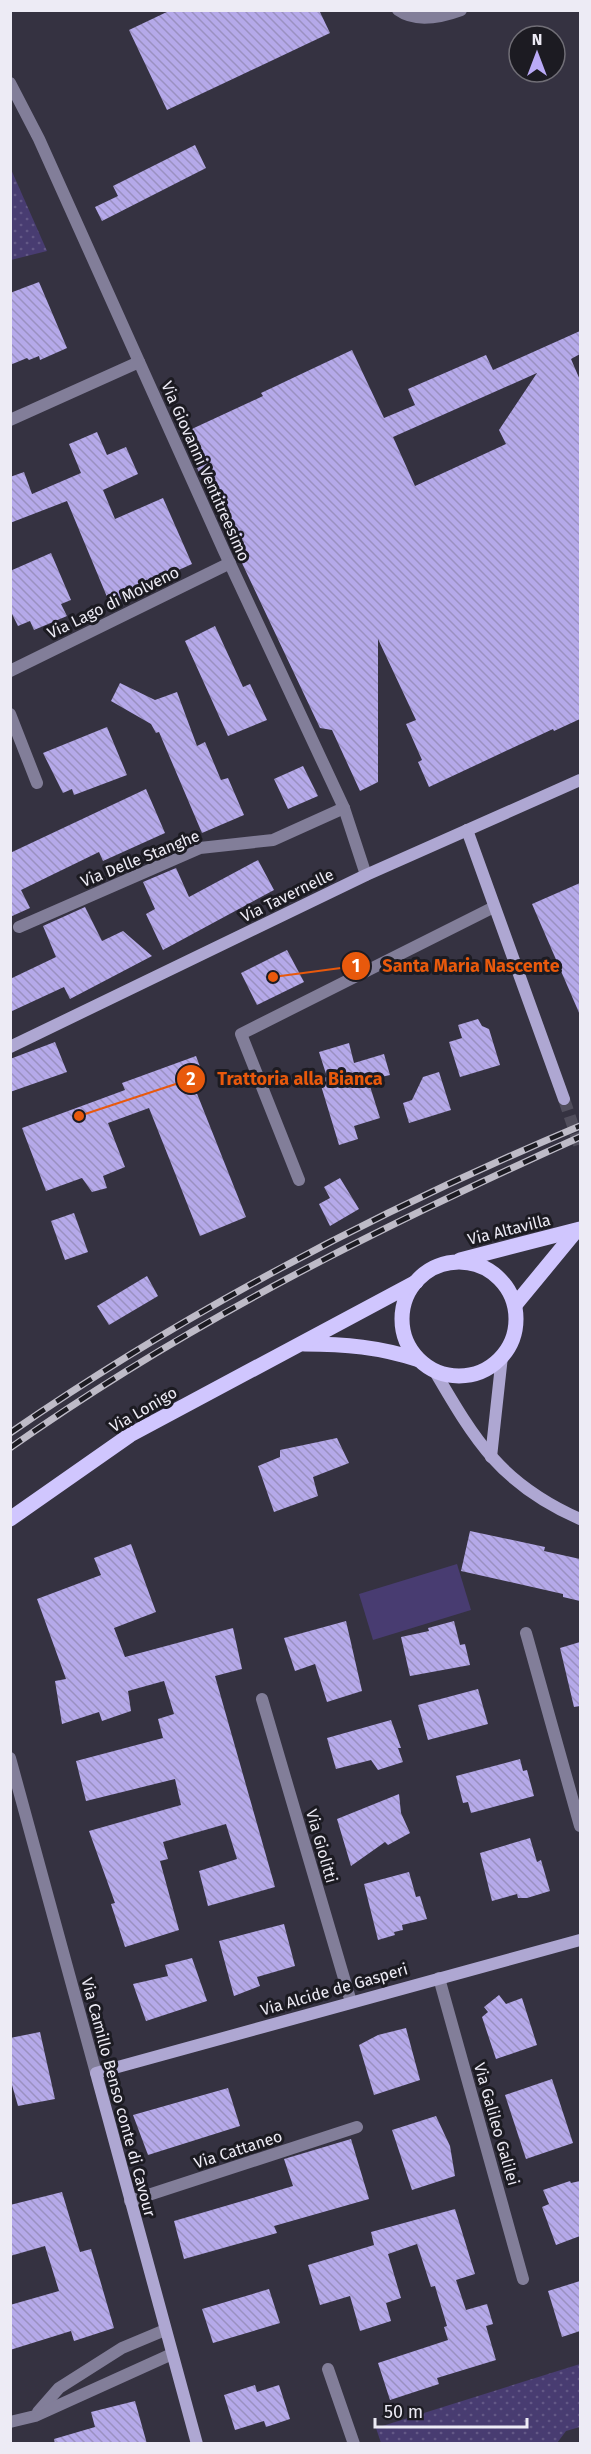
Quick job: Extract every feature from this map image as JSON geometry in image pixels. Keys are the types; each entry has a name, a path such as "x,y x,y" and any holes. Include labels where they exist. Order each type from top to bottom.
{"main road":[{"name":"Via Altavilla","path":"452,1263 578,1230"},
{"name":"Via Altavilla","path":"515,1305 578,1230"},
{"path":"452,1263 471,1263 489,1270 504,1283 515,1305 513,1336 502,1356 478,1373 456,1375 434,1370 420,1360 411,1349 402,1322 408,1294 416,1282 438,1266 452,1263"},
{"name":"Via Lonigo","path":"10,1519 130,1435 416,1282"},
{"name":"Via Lonigo","path":"301,1344 355,1344 388,1349 420,1360"}],"street":[{"path":"398,10 405,15 423,17 444,16 460,10"},
{"name":"Via Giovanni Ventitreesimo","path":"10,83 39,139 230,563 344,808 366,875"},
{"path":"10,420 139,362"},
{"name":"Via Lago di Molveno","path":"10,671 230,563"},
{"path":"10,714 37,783"},
{"name":"Via Tavernelle","path":"10,1047 366,875 580,780"},
{"name":"Via Delle Stanghe","path":"19,927 200,848 273,840 344,808"},
{"path":"467,830 564,1099"},
{"path":"299,1180 241,1034 494,907"},
{"path":"491,1457 502,1356"},
{"path":"434,1370 470,1432 491,1457 524,1489 580,1518"},
{"path":"526,1633 580,1826"},
{"name":"Via Giolitti","path":"262,1699 351,2002"},
{"name":"Via Camillo Benso conte di Cavour","path":"10,1758 197,2444"},
{"name":"Via Alcide de Gasperi","path":"96,2073 580,1940"},
{"name":"Via Galileo Galilei","path":"439,1978 523,2279"},
{"name":"Via Cattaneo","path":"130,2201 357,2127"},
{"path":"36,2416 59,2388 122,2348 165,2330"},
{"path":"10,2422 36,2416 172,2354"},
{"path":"328,2369 354,2444"}],"shaded area":[{"path":"10,167 47,251 11,260 10,260"},
{"path":"457,1564 471,1610 373,1640 359,1594"},
{"path":"580,2364 580,2427 566,2431 557,2443 381,2443 376,2428"}],"building":[{"path":"171,10 319,10 330,33 167,110 129,30"},
{"path":"195,145 206,168 102,221 95,207 118,196 113,186"},
{"path":"39,282 67,348 40,360 39,356 29,360 27,358 10,365 10,293"},
{"path":"580,331 580,354 571,359 580,380 580,719 554,731 553,729 429,787 418,762 422,760 406,724 416,720 378,639 378,782 360,791 332,730 320,728 181,434 263,396 261,393 352,350 384,418 415,405 408,389 486,355 493,370","holes":["537,373 499,430 506,444 415,486 393,437"]},
{"path":"97,432 107,455 126,447 138,474 103,490 115,519 163,498 192,564 110,604 67,501 10,523 10,477 24,472 32,494 81,473 69,444"},
{"path":"51,553 71,600 61,604 67,616 34,630 30,621 18,626 10,610 10,571"},
{"path":"215,626 243,687 250,684 267,720 228,736 185,641"},
{"path":"120,683 155,700 177,692 197,746 205,742 221,780 228,778 244,815 202,833 159,732 156,733 151,724 111,701"},
{"path":"107,727 127,775 74,795 72,789 63,793 43,753"},
{"path":"303,766 318,796 288,809 274,779"},
{"path":"146,789 165,833 103,861 99,852 21,890 30,908 10,917 10,853"},
{"path":"258,860 274,890 163,950 146,914 155,909 143,882 176,868 189,897"},
{"path":"580,883 580,1015 532,904"},
{"path":"85,907 102,941 123,931 152,956 70,999 64,987 10,1012 10,979 56,957 43,926"},
{"path":"287,950 304,982 257,1005 241,973"},
{"path":"478,1019 482,1026 489,1029 500,1065 460,1077 449,1042 462,1038 458,1025"},
{"path":"55,1042 67,1072 10,1092 10,1059"},
{"path":"349,1043 354,1063 384,1054 390,1075 368,1080 380,1118 354,1126 358,1139 339,1145 319,1079 327,1077 319,1052"},
{"path":"196,1056 202,1072 190,1076 246,1217 200,1236 149,1108 108,1123 125,1167 103,1176 107,1188 92,1192 82,1178 46,1191 22,1128 125,1090 122,1083"},
{"path":"439,1072 451,1110 409,1123 403,1103 412,1100 423,1077"},
{"path":"340,1178 359,1209 330,1226 319,1204 330,1198 324,1187"},
{"path":"74,1213 88,1252 65,1260 51,1221"},
{"path":"147,1276 158,1296 109,1325 97,1306"},
{"path":"337,1438 349,1463 313,1477 318,1496 274,1512 258,1466 280,1457 280,1450"},
{"path":"470,1531 545,1547 544,1551 580,1559 580,1601 563,1597 563,1594 461,1571"},
{"path":"131,1544 156,1612 114,1628 125,1657 233,1628 242,1669 215,1676 275,1887 208,1906 199,1871 237,1859 226,1824 163,1842 168,1859 160,1861 179,1930 125,1947 111,1904 115,1903 89,1831 181,1805 175,1779 86,1801 76,1761 163,1738 158,1719 174,1714 164,1681 128,1691 131,1711 102,1721 99,1712 62,1724 55,1681 66,1679 37,1599 101,1575 94,1558"},
{"path":"346,1621 362,1691 327,1702 315,1664 295,1671 284,1638"},
{"path":"454,1621 460,1645 465,1644 470,1665 410,1676 401,1637 429,1631 428,1628"},
{"path":"580,1642 580,1706 574,1707 560,1648"},
{"path":"478,1689 488,1724 428,1740 418,1705"},
{"path":"391,1720 401,1748 398,1748 403,1762 378,1770 371,1760 336,1769 327,1738"},
{"path":"520,1759 523,1771 527,1770 534,1796 471,1813 468,1802 463,1803 456,1776"},
{"path":"399,1794 401,1813 410,1833 388,1845 385,1842 351,1866 337,1819"},
{"path":"530,1838 537,1862 541,1860 550,1891 527,1898 518,1898 517,1894 492,1901 480,1853"},
{"path":"409,1872 416,1897 420,1896 427,1919 402,1925 403,1930 394,1932 395,1935 378,1940 364,1884"},
{"path":"284,1924 295,1966 257,1977 260,1986 234,1996 219,1941"},
{"path":"192,1958 207,2001 146,2021 133,1984 168,1976 165,1965"},
{"path":"499,1995 506,2004 522,1998 537,2045 496,2059 482,2017 488,2012 484,2007"},
{"path":"406,2028 420,2080 374,2095 359,2045 378,2035"},
{"path":"40,2032 55,2099 18,2106 10,2078 10,2038"},
{"path":"552,2079 573,2143 526,2159 505,2095"},
{"path":"228,2088 240,2126 148,2155 133,2115"},
{"path":"436,2116 450,2146 455,2176 412,2190 392,2130"},
{"path":"351,2139 369,2199 274,2226 277,2233 184,2259 174,2221 293,2186 284,2159"},
{"path":"570,2181 571,2183 580,2181 580,2236 556,2245 542,2207 549,2204 543,2190"},
{"path":"62,2192 80,2252 91,2249 114,2328 74,2341 71,2331 10,2350 10,2305 59,2291 45,2246 10,2256 10,2205"},
{"path":"455,2209 475,2274 456,2280 466,2310 487,2304 493,2324 486,2326 496,2360 437,2378 439,2384 390,2400 378,2363 448,2340 444,2327 447,2326 435,2286 431,2287 417,2244 388,2254 401,2298 386,2303 391,2321 360,2331 350,2296 320,2305 308,2265 374,2245 371,2232"},
{"path":"580,2281 580,2331 562,2337 548,2291"},
{"path":"269,2289 280,2323 213,2343 202,2309"},
{"path":"255,2385 257,2392 279,2385 290,2419 266,2427 264,2421 235,2430 224,2395"},
{"path":"135,2401 147,2444 55,2444 54,2439 95,2427 91,2412"}],"tunnel":[{"path":"564,1099 580,1147"}],"railway":[{"path":"10,1433 146,1345 288,1265 432,1192 580,1126"},
{"path":"10,1448 77,1402 216,1318 432,1205 580,1137"}],"place":[{"name":"Santa Maria Nascente","path":"273,977"},
{"name":"Trattoria alla Bianca","path":"79,1116"}]}
